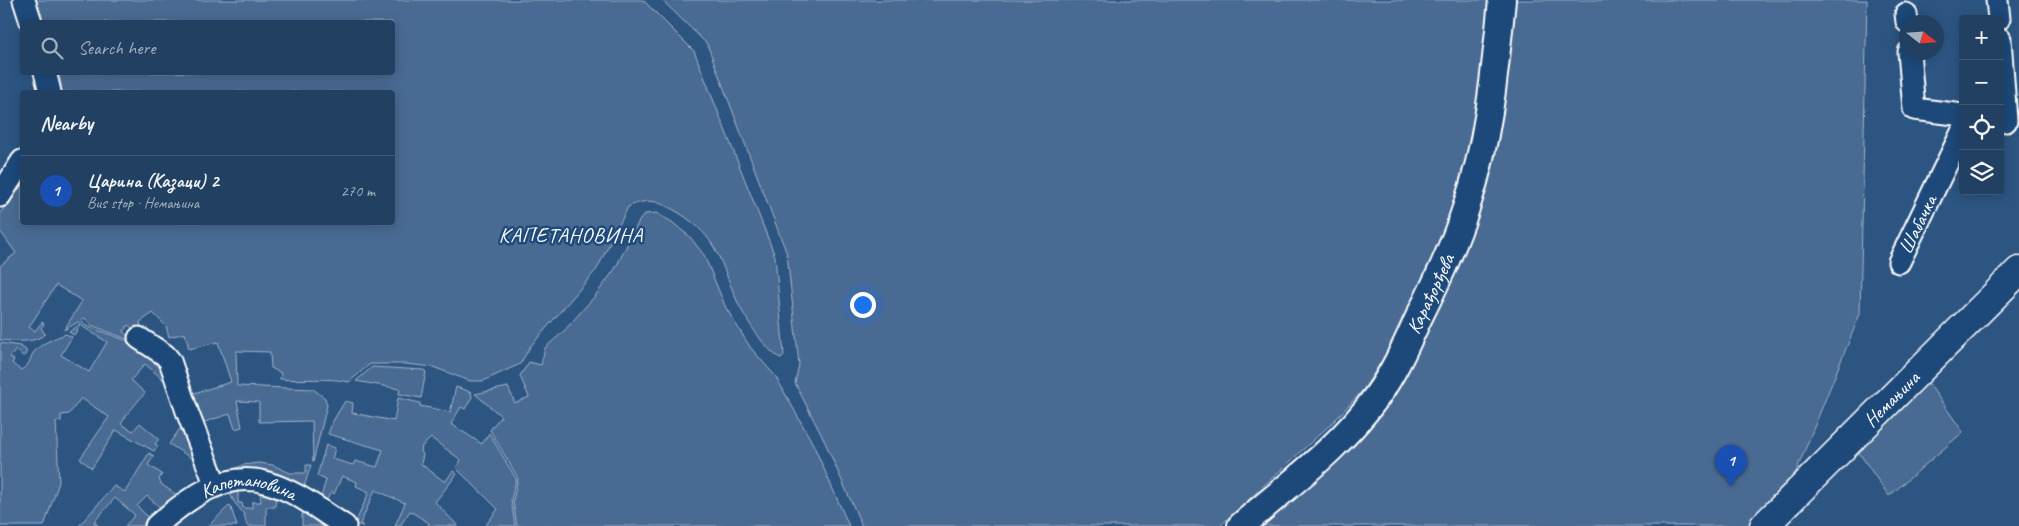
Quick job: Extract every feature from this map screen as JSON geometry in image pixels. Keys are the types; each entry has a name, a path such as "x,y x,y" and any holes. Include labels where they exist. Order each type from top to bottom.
{"main road":[{"name":"Немањина","path":"1764,526 2019,271"}],"street":[{"path":"24,0 30,20"},
{"name":"Карађорђева","path":"1241,526 1340,439 1377,396 1396,365 1451,249 1467,208 1477,170 1495,71 1502,0"},
{"path":"1998,0 1999,15"},
{"path":"1910,60 1914,109 1959,115"},
{"path":"2002,60 2008,122"},
{"path":"45,75 49,90"},
{"name":"Шабачка","path":"1899,262 1959,138"},
{"path":"0,196 20,164"},
{"path":"139,338 165,355 170,361 216,486"},
{"name":"Капетановина","path":"156,526 178,506 206,489 249,480 268,483 290,493 345,526"}],"shaded area":[{"path":"36,0 643,0 694,51 775,256 784,355 781,358 770,350 751,326 736,298 719,256 707,237 697,226 674,210 651,201 641,202 628,207 597,269 530,347 520,364 483,381 470,381 433,367 406,364 370,364 349,382 280,379 281,373 271,368 270,352 236,351 237,386 313,389 325,398 327,405 313,462 312,421 259,422 259,402 237,401 242,427 235,429 230,414 201,423 191,394 231,382 218,342 189,349 185,333 169,337 166,326 153,313 140,322 139,333 128,325 123,332 137,343 91,325 85,318 64,330 82,301 56,285 29,327 35,331 42,322 44,324 41,328 45,334 30,341 0,340 0,266 16,253 0,231 0,213 20,188 20,225 395,225 395,90 62,90 59,75 395,75 395,20 42,20"},
{"path":"662,0 1494,0 1488,60 1468,150 1449,216 1403,328 1363,390 1334,421 1220,526 862,526 824,440 795,383 799,364 787,254 707,44"},
{"path":"1515,0 1867,0 1860,314 1789,489 1748,526 1261,526 1415,354"},
{"path":"656,213 672,222 690,237 704,255 726,308 750,347 776,377 813,444 849,526 517,526 513,501 518,478 490,430 501,416 475,394 508,387 515,403 529,397 520,376 529,362 541,365 545,348 564,331 595,296 615,269 639,221 645,214"},
{"path":"83,322 86,326 125,340 161,361 172,387 145,364 131,380 145,393 121,424 133,431 140,423 159,439 155,444 158,446 154,451 116,430 92,468 80,459 109,417 81,398 69,414 61,415 61,421 56,422 59,482 44,526 0,526 0,343 20,346 26,350 26,354 23,356 16,350 10,357 14,360 12,363 20,370 27,366 38,348 66,334 72,337 61,355 89,372 107,342 80,325 74,335 69,332"},
{"path":"372,367 424,370 426,372 421,398 399,394 400,389 356,381"},
{"path":"1927,381 1963,432 1889,496 1855,447"},
{"path":"456,387 471,392 472,397 465,409 461,407 451,424 482,444 489,433 516,479 511,500 515,526 485,526 498,509 456,468 461,460 431,438 422,446 421,464 445,482 453,471 457,474 435,502 458,526 428,526 429,523 410,511 400,526 395,526 405,503 375,490 360,524 363,526 355,524 369,492 356,486 357,482 342,476 334,494 331,492 326,501 321,497 326,480 317,476 326,445 335,448 332,459 353,465 355,461 377,467 383,450 328,434 333,421 345,401 353,403 352,413 394,421 398,398 420,403 420,406 450,412"},
{"path":"184,423 201,464 169,444"},
{"path":"149,453 154,456 148,465 162,474 159,479 161,484 178,496 162,509 147,496 137,506 151,520 145,526 125,526 135,515 115,498 94,522 99,526 79,526 114,486 125,492"},
{"path":"258,463 273,465 290,473 306,473 306,465 311,465 304,487 279,476 227,472 243,465"},
{"path":"238,488 238,503 242,503 243,508 252,508 252,502 261,502 260,488 276,492 275,507 266,507 266,526 247,526 244,514 234,502 228,489"},
{"path":"230,505 237,526 208,526"},
{"path":"306,509 334,526 302,526 302,514"}],"place":[{"name":"Царина (Казаци) 2","path":"1731,486"}],"district":[{"name":"КАПЕТАНОВИНА","path":"571,235"}]}
